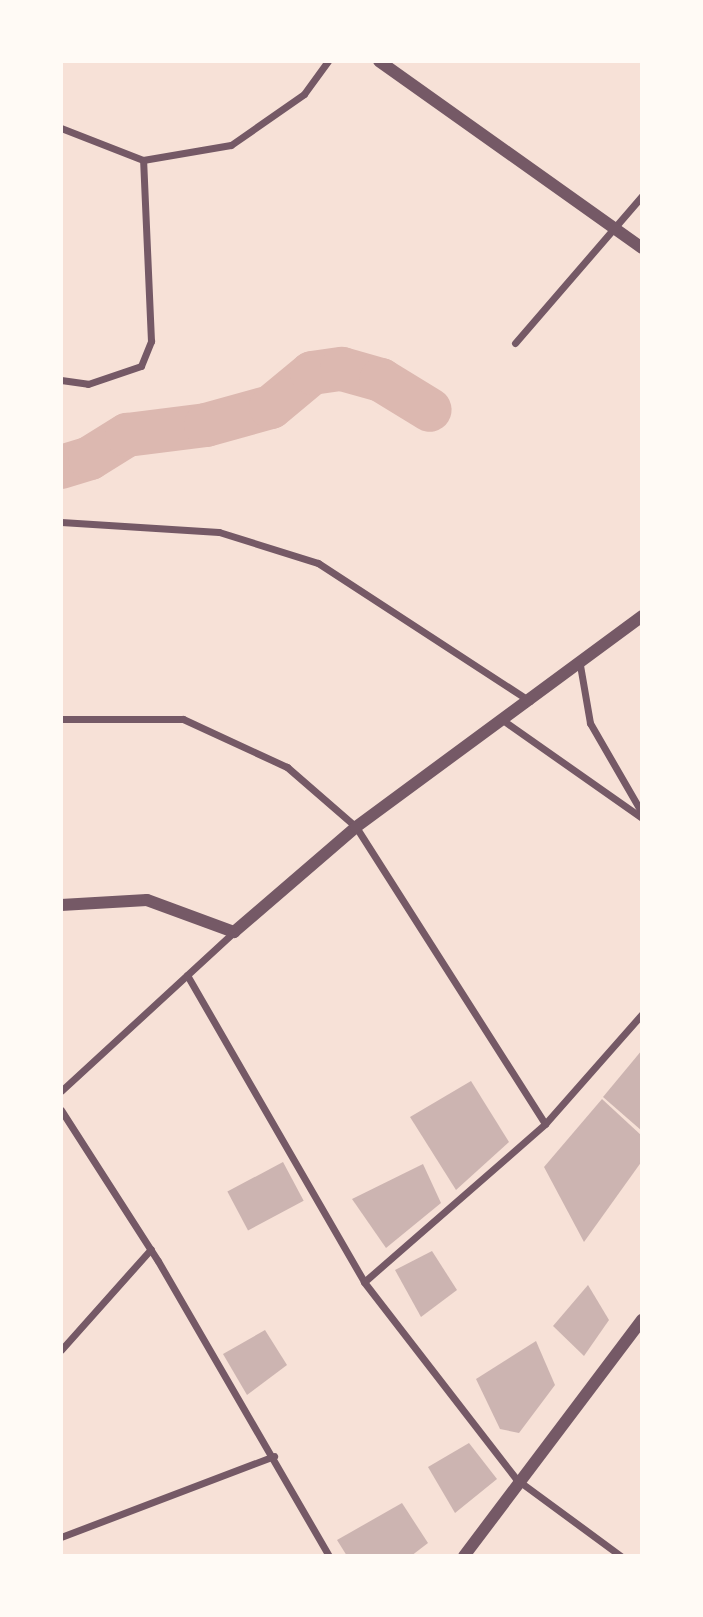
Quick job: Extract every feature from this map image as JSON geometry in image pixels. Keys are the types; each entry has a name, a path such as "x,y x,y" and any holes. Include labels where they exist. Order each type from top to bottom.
{"street":[{"path":"61,128 143,160 231,145 304,94 328,61"},
{"path":"379,61 642,248"},
{"path":"61,380 88,384 141,366 151,341 143,160"},
{"path":"516,343 642,197"},
{"path":"61,522 219,532 318,564 530,702"},
{"path":"61,1091 234,932 356,827 530,702 642,616"},
{"path":"580,665 590,723 642,816"},
{"path":"61,719 183,719 287,767 356,827 545,1124"},
{"path":"504,721 642,816"},
{"path":"61,905 147,900 234,932"},
{"path":"187,975 364,1282 516,1479 621,1556"},
{"path":"364,1282 545,1124 642,1014"},
{"path":"61,1110 151,1249 274,1456 329,1556"},
{"path":"61,1350 151,1249"},
{"path":"464,1556 516,1479 642,1321"},
{"path":"61,1537 274,1456"}],"building":[{"path":"642,1050 642,1131 603,1097"},
{"path":"471,1081 509,1142 456,1190 410,1117"},
{"path":"602,1099 642,1136 642,1161 584,1242 544,1167"},
{"path":"283,1162 304,1201 248,1230 227,1192"},
{"path":"423,1164 441,1203 386,1248 352,1199"},
{"path":"432,1251 457,1290 421,1317 395,1270"},
{"path":"588,1285 609,1320 584,1356 553,1326"},
{"path":"265,1330 287,1365 247,1395 223,1354"},
{"path":"536,1341 555,1385 519,1433 500,1429 476,1379"},
{"path":"469,1443 497,1479 455,1513 428,1467"},
{"path":"402,1503 428,1543 411,1556 347,1556 337,1540"}],"waterway":[{"path":"61,467 90,458 127,435 206,425 271,407 312,373 342,369 381,380 430,410"}]}
